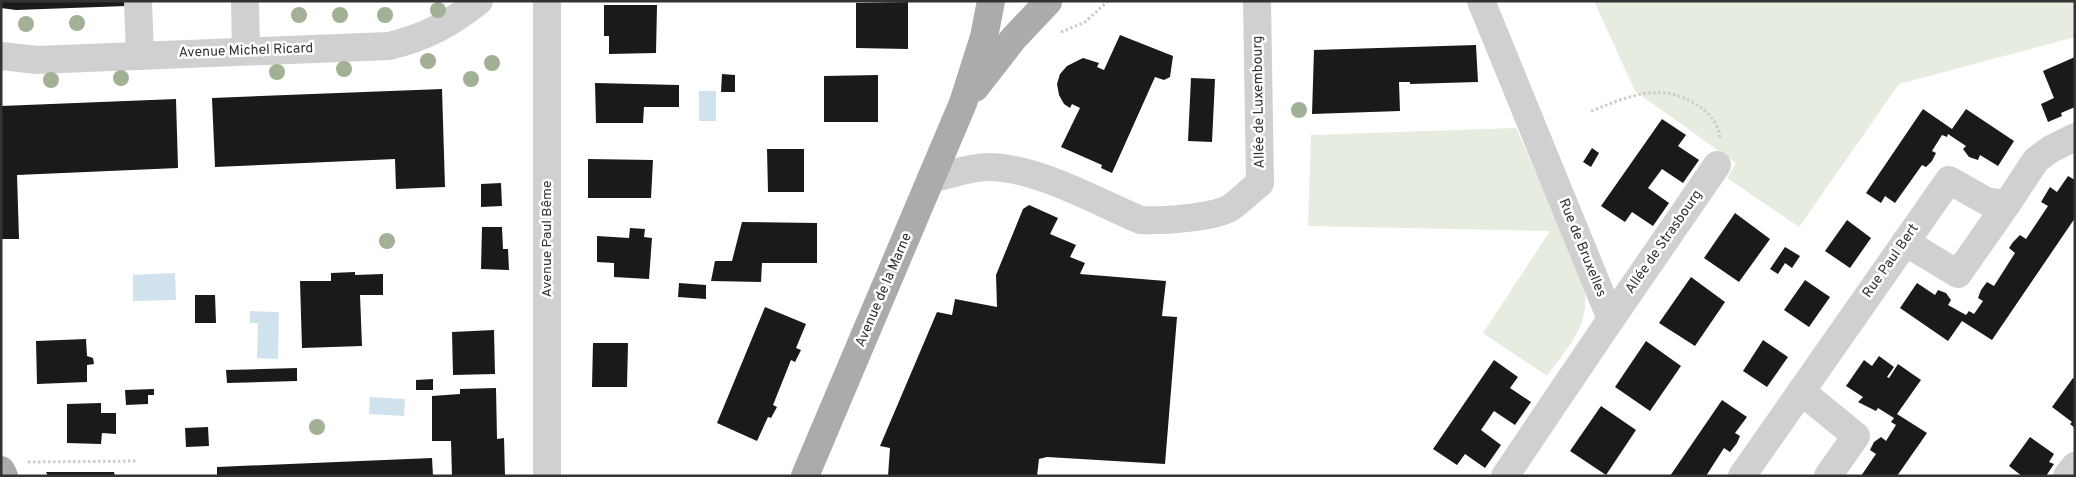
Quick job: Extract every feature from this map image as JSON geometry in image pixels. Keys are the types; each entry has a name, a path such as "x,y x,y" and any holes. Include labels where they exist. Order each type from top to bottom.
{"main road":[{"name":"Avenue de la Marne","path":"805,476 963,104 984,37 991,1"},
{"name":"Avenue de la Marne","path":"963,104 1013,38 1045,2"}],"street":[{"path":"138,1 140,56"},
{"path":"245,1 246,51"},
{"name":"Avenue Michel Ricard","path":"1,56 37,60 389,46 414,40 434,31 457,18 479,1"},
{"name":"Avenue Paul Bême","path":"547,1 547,476"},
{"name":"Allée de Luxembourg","path":"931,179 986,167 1017,170 1039,176 1140,220 1154,221 1204,215 1229,208 1260,183 1257,1"},
{"name":"Rue de Bruxelles","path":"1482,1 1611,319"},
{"path":"1905,242 1958,274 2036,160 2051,149 2075,137"},
{"name":"Allée de Strasbourg","path":"1611,319 1717,165"},
{"name":"Rue Paul Bert","path":"1742,476 1949,180 1986,201 2007,204"},
{"path":"1505,476 1611,319"},
{"path":"1800,391 1856,436 1828,476"},
{"path":"2067,476 2075,466"}],"path":[{"path":"1053,36 1085,22 1108,1"},
{"path":"1591,111 1640,93 1663,91 1687,98 1706,111 1719,130 1722,146 1717,165"},
{"path":"10,469 138,461"}],"shaded area":[{"path":"1594,1 2075,1 2075,37 1899,84 1799,227 1727,178 1736,163 1635,91"},
{"path":"1516,128 1582,276 1585,292 1583,319 1572,341 1547,376 1483,333 1550,231 1308,226 1311,135"}],"water":[{"path":"699,91 716,91 716,121 699,121"},
{"path":"175,273 176,300 133,301 133,275"},
{"path":"250,311 279,312 278,359 257,358 258,323 250,323"},
{"path":"370,397 405,399 404,416 369,414"}],"building":[{"path":"1,1 126,1 126,6 16,10 1,8"},
{"path":"908,2 908,49 856,48 856,3"},
{"path":"604,5 657,5 656,53 609,54 609,36 604,36"},
{"path":"1120,35 1173,56 1170,77 1164,80 1155,77 1112,173 1101,168 1102,165 1061,147 1080,108 1072,104 1070,108 1064,104 1059,95 1057,84 1060,74 1067,66 1083,58 1099,63 1097,67 1104,70"},
{"path":"1476,45 1478,82 1410,84 1410,82 1399,82 1400,111 1312,114 1314,50"},
{"path":"2075,57 2075,107 2061,113 2062,116 2048,122 2041,104 2054,98 2043,71"},
{"path":"722,74 735,75 735,92 721,92"},
{"path":"878,75 878,122 824,122 824,76"},
{"path":"1191,78 1215,79 1212,142 1188,141"},
{"path":"595,83 679,85 679,107 644,107 643,123 596,123"},
{"path":"442,89 445,187 396,189 395,159 215,167 212,98"},
{"path":"176,99 178,168 17,175 19,239 1,239 1,106"},
{"path":"1923,109 1952,129 1966,109 2014,141 1998,166 1980,155 1978,160 1969,157 1963,149 1966,146 1948,134 1947,137 1942,135 1932,151 1936,153 1932,161 1926,167 1922,165 1895,203 1885,196 1881,203 1866,193"},
{"path":"1662,119 1686,135 1678,146 1699,160 1683,183 1662,169 1648,188 1669,203 1653,226 1632,212 1625,222 1601,206"},
{"path":"1592,148 1599,153 1591,167 1583,162"},
{"path":"767,149 804,149 804,192 768,192"},
{"path":"588,159 653,160 651,198 588,198"},
{"path":"2068,176 2075,180 2075,218 1992,340 1962,321 1948,341 1900,308 1917,283 1935,295 1938,290 1946,293 1951,300 1948,305 1966,315 1969,311 1974,314 1983,301 1978,298 1981,290 1987,282 1994,286 2015,253 2009,248 2013,242 2020,235 2026,239 2048,206 2041,202 2050,187 2057,192"},
{"path":"501,183 502,206 481,207 481,184"},
{"path":"1029,205 1058,218 1050,234 1076,245 1070,257 1085,263 1080,274 1166,281 1162,316 1177,317 1165,464 1047,457 1039,459 1037,476 888,476 890,448 880,446 937,312 952,315 955,299 997,307 996,275 1023,209"},
{"path":"1735,213 1770,239 1739,282 1704,258"},
{"path":"1847,220 1871,238 1850,268 1825,251"},
{"path":"742,222 817,223 817,263 762,263 761,282 711,281 715,261 732,261"},
{"path":"482,227 502,227 503,249 508,249 509,270 481,269"},
{"path":"630,228 645,229 644,237 652,238 649,279 614,277 614,263 597,262 597,236 629,238"},
{"path":"1785,247 1800,256 1792,268 1785,263 1778,274 1770,269"},
{"path":"355,272 355,275 383,274 383,295 360,295 362,346 302,348 300,281 331,281 331,273"},
{"path":"1691,277 1725,302 1695,346 1659,323"},
{"path":"1805,280 1830,297 1809,327 1784,310"},
{"path":"679,283 706,285 706,299 678,297"},
{"path":"195,295 215,295 216,323 195,323"},
{"path":"765,307 806,324 796,348 801,350 795,362 791,360 773,405 777,407 771,418 768,417 757,441 717,423"},
{"path":"494,330 495,374 453,375 452,332"},
{"path":"86,339 87,356 93,358 94,364 87,365 87,382 37,384 36,341"},
{"path":"1763,340 1788,357 1767,387 1743,371"},
{"path":"1646,341 1681,366 1650,411 1615,387"},
{"path":"593,343 628,343 627,387 592,387"},
{"path":"1879,356 1894,367 1887,377 1889,378 1898,364 1921,380 1897,414 1927,433 1897,476 1861,476 1876,454 1870,450 1874,442 1881,437 1886,441 1896,425 1891,422 1894,418 1878,408 1876,411 1858,402 1863,397 1846,386 1864,360 1872,366"},
{"path":"1494,360 1518,377 1510,388 1531,402 1515,425 1494,411 1481,430 1501,445 1485,468 1465,454 1457,465 1433,449"},
{"path":"297,368 297,381 227,383 226,370"},
{"path":"2073,378 2075,379 2075,428 2070,424 2072,422 2052,407"},
{"path":"433,379 433,390 416,390 416,380"},
{"path":"496,388 497,439 504,438 505,476 452,476 451,441 432,441 432,396 460,394 460,389"},
{"path":"154,389 154,395 148,395 148,404 126,405 125,390"},
{"path":"1722,400 1747,417 1735,433 1740,436 1737,443 1730,452 1724,448 1706,476 1670,476"},
{"path":"101,403 101,413 116,413 116,434 102,433 101,444 67,443 67,404"},
{"path":"1601,406 1636,430 1606,475 1570,451"},
{"path":"208,427 209,446 186,447 185,428"},
{"path":"2030,437 2054,454 2049,462 2054,464 2046,476 2022,476 2009,466"},
{"path":"432,458 433,476 217,476 217,467"},
{"path":"46,472 114,472 115,476 48,476"}]}
